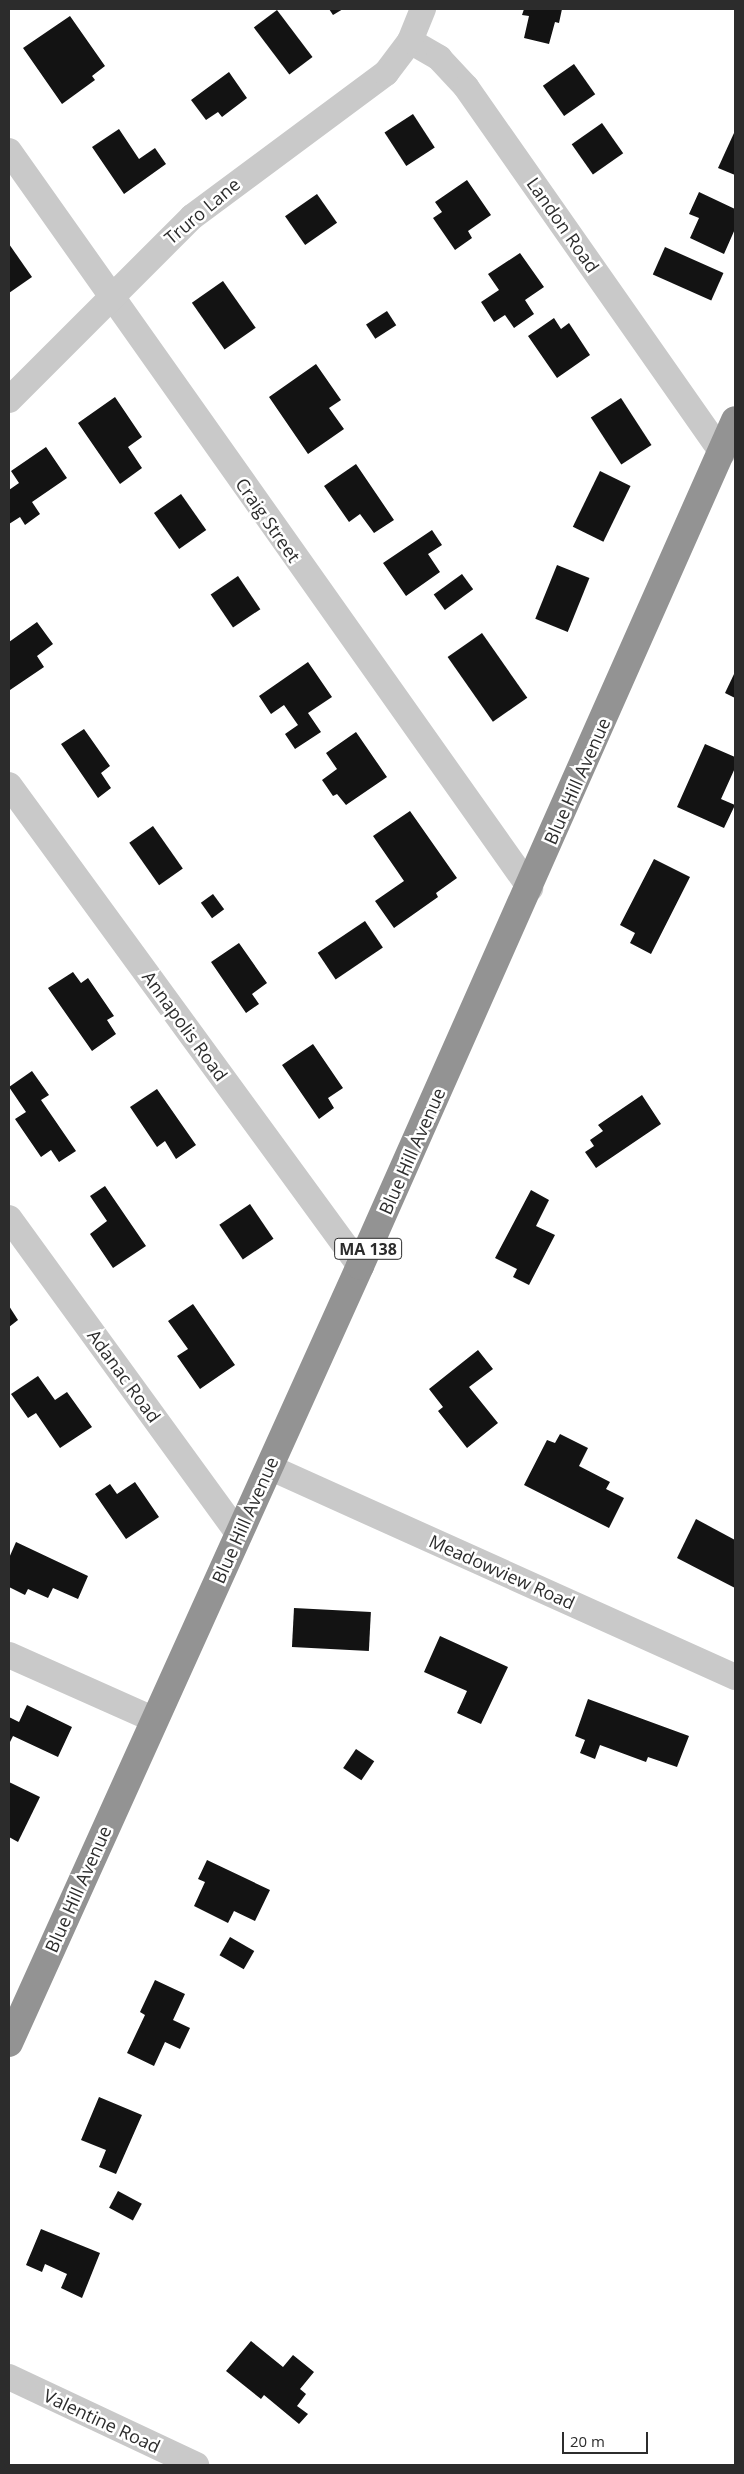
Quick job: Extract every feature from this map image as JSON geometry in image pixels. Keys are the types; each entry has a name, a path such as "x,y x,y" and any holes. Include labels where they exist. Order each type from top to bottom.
{"highway":[{"name":"Blue Hill Avenue","path":"9,2043 15,2012 155,1720 270,1467 530,888 735,420"}],"street":[{"path":"410,41 423,9"},
{"name":"Truro Lane","path":"9,400 192,217 371,85 399,59 410,41"},
{"name":"Landon Road","path":"410,41 439,58 466,87 722,453"},
{"name":"Craig Street","path":"9,151 110,298 530,888"},
{"name":"Annapolis Road","path":"9,785 360,1266"},
{"name":"Adanac Road","path":"9,1218 239,1534"},
{"name":"Meadowview Road","path":"270,1467 735,1677"},
{"path":"9,1654 155,1720"},
{"name":"Valentine Road","path":"9,2377 196,2465"}],"building":[{"path":"329,9 343,9 333,15"},
{"path":"524,9 562,9 559,23 555,22 549,44 524,38 529,16 522,15"},
{"path":"277,10 313,57 289,75 254,27"},
{"path":"70,16 105,66 92,76 95,80 62,104 23,48"},
{"path":"574,64 595,94 564,116 543,86"},
{"path":"229,72 247,98 222,117 218,112 206,120 191,100"},
{"path":"413,114 435,148 406,166 384,133"},
{"path":"602,123 623,153 593,175 572,144"},
{"path":"119,129 139,159 155,148 166,164 124,194 92,147"},
{"path":"735,134 735,175 718,168"},
{"path":"467,180 491,215 468,231 472,238 455,250 433,218 442,212 435,202"},
{"path":"699,192 735,209 735,229 724,254 690,238 699,218 689,214"},
{"path":"317,194 337,223 305,245 285,216"},
{"path":"9,244 32,277 9,293"},
{"path":"665,247 723,273 711,300 653,274"},
{"path":"520,253 544,287 525,300 534,314 514,328 505,315 494,322 481,302 499,290 488,274"},
{"path":"223,281 256,328 225,349 192,303"},
{"path":"387,311 396,325 375,339 366,325"},
{"path":"554,318 561,329 569,323 590,355 557,378 528,336"},
{"path":"316,364 341,400 329,408 344,429 308,454 269,397"},
{"path":"115,397 142,437 128,447 142,468 120,484 78,423"},
{"path":"621,398 651,445 621,465 591,418"},
{"path":"46,447 67,478 32,502 40,514 25,525 20,517 9,524 9,490 19,483 11,471"},
{"path":"356,464 394,520 374,533 360,514 349,522 324,486"},
{"path":"600,471 631,486 603,542 573,527"},
{"path":"181,494 206,530 179,549 154,513"},
{"path":"432,530 442,545 428,554 440,572 406,596 383,563"},
{"path":"557,565 589,578 568,632 535,619"},
{"path":"462,574 473,589 445,610 434,595"},
{"path":"238,576 260,609 233,628 211,594"},
{"path":"37,622 53,644 37,656 44,667 10,690 9,642"},
{"path":"482,633 527,698 493,722 448,657"},
{"path":"308,662 332,697 308,713 321,732 295,749 285,734 298,725 284,705 271,714 259,696"},
{"path":"735,672 735,698 725,693"},
{"path":"84,729 110,766 101,773 111,788 98,798 61,744"},
{"path":"356,732 387,777 346,805 337,794 333,796 322,780 337,769 326,753"},
{"path":"705,744 735,757 735,768 721,799 735,805 724,828 677,807"},
{"path":"410,811 457,878 436,893 438,897 394,928 375,901 404,881 373,836"},
{"path":"153,826 183,869 159,885 129,843"},
{"path":"654,859 690,877 651,954 630,943 635,933 620,925"},
{"path":"213,894 224,909 212,918 201,903"},
{"path":"365,921 383,948 336,979 318,953"},
{"path":"239,943 267,983 252,994 259,1004 246,1013 211,962"},
{"path":"73,972 81,983 88,978 114,1016 107,1020 116,1034 92,1051 48,988"},
{"path":"313,1044 343,1088 328,1098 334,1108 319,1119 282,1065"},
{"path":"32,1071 49,1095 41,1100 76,1151 59,1162 51,1150 41,1157 15,1119 26,1112 9,1087"},
{"path":"157,1089 196,1145 176,1159 165,1141 157,1147 130,1107"},
{"path":"642,1095 661,1124 596,1168 585,1152 594,1146 590,1140 603,1131 598,1125"},
{"path":"105,1186 146,1246 113,1268 90,1234 107,1221 90,1196"},
{"path":"531,1190 549,1200 536,1226 555,1235 529,1285 513,1277 517,1269 495,1258"},
{"path":"250,1204 273,1239 243,1260 219,1225"},
{"path":"193,1304 235,1365 200,1389 177,1356 188,1349 168,1321"},
{"path":"9,1306 18,1320 9,1327"},
{"path":"478,1350 493,1369 469,1387 498,1423 467,1448 438,1411 443,1407 429,1389"},
{"path":"38,1376 55,1400 67,1392 92,1427 60,1448 36,1413 28,1418 11,1394"},
{"path":"560,1434 588,1448 579,1466 610,1482 606,1489 624,1498 609,1528 524,1485 547,1440 555,1443"},
{"path":"135,1482 159,1517 126,1539 95,1494 110,1484 117,1494"},
{"path":"696,1519 735,1540 735,1588 677,1558"},
{"path":"16,1542 88,1576 78,1599 53,1588 48,1598 28,1589 25,1595 9,1587 9,1558"},
{"path":"294,1608 371,1612 369,1651 292,1647"},
{"path":"440,1636 508,1667 481,1724 457,1713 467,1691 424,1672"},
{"path":"588,1699 689,1736 677,1767 648,1757 646,1762 600,1745 595,1759 580,1753 585,1740 575,1736"},
{"path":"27,1705 72,1727 58,1757 13,1736 9,1744 9,1717 19,1722"},
{"path":"356,1749 374,1761 361,1780 343,1768"},
{"path":"9,1782 40,1797 18,1842 9,1837"},
{"path":"207,1860 270,1890 255,1921 234,1911 228,1923 194,1906 205,1882 198,1879"},
{"path":"230,1937 254,1951 244,1969 220,1955"},
{"path":"155,1980 185,1994 173,2020 190,2028 180,2049 165,2042 154,2066 127,2053 145,2015 140,2012"},
{"path":"99,2097 142,2115 116,2174 99,2167 106,2150 81,2140"},
{"path":"118,2191 142,2204 133,2220 109,2208"},
{"path":"41,2229 100,2253 82,2298 61,2288 67,2274 45,2264 42,2272 26,2265"},
{"path":"251,2341 283,2367 293,2355 314,2372 300,2389 306,2394 297,2406 308,2414 299,2424 264,2395 261,2399 226,2371"}]}
